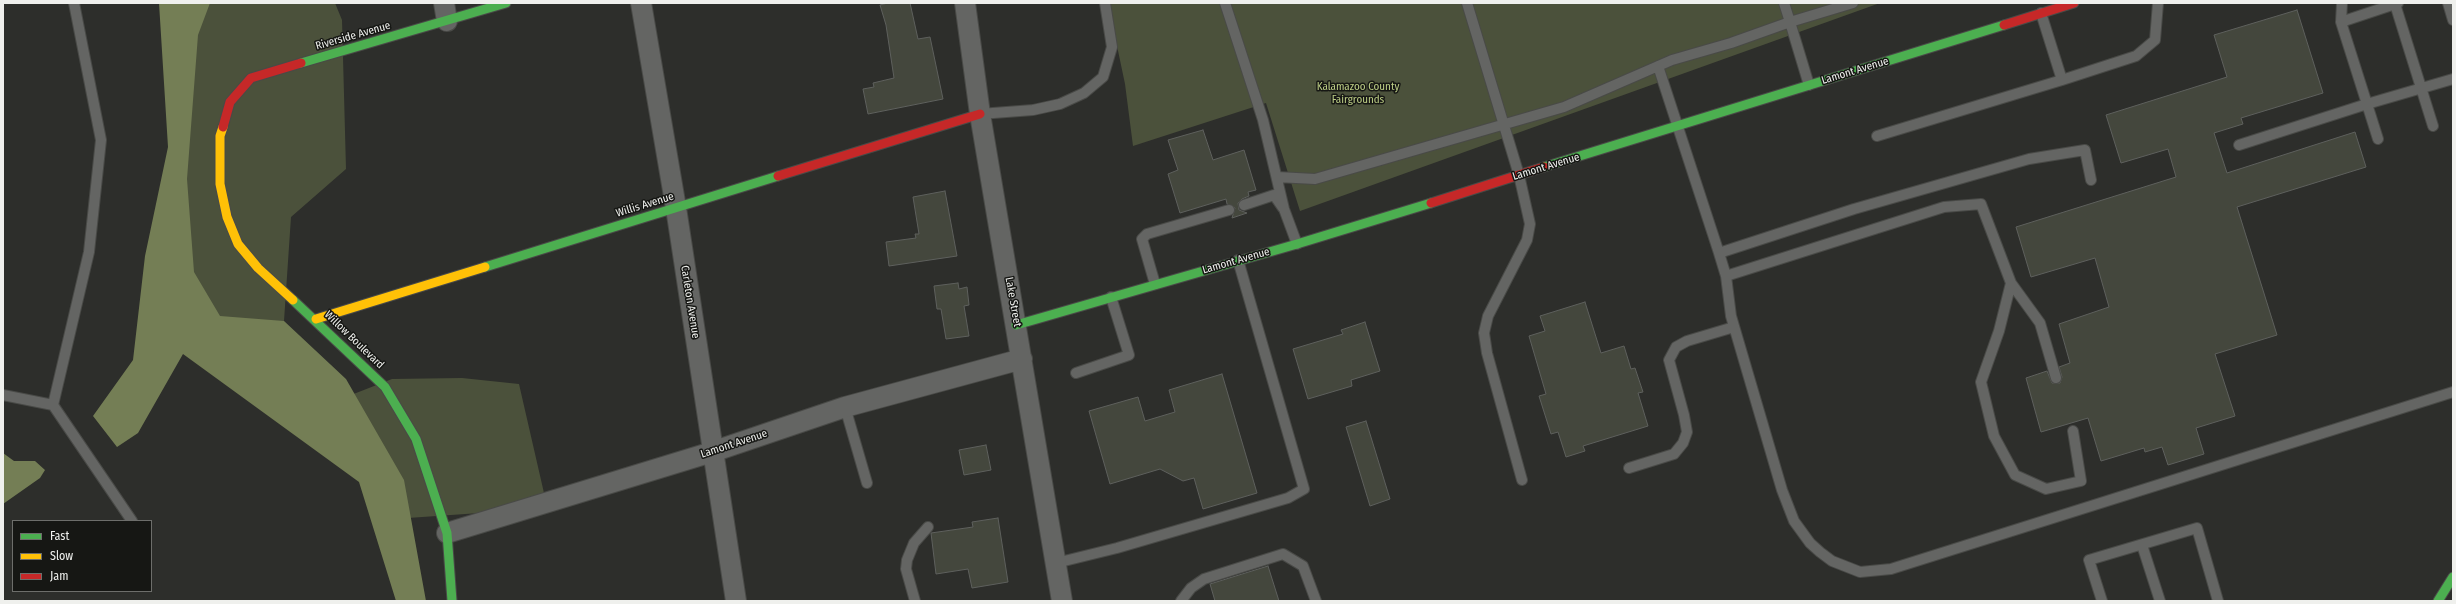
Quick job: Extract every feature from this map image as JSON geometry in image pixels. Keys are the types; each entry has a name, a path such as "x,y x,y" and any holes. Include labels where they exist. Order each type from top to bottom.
{"main road":[{"name":"Riverside Avenue","path":"225,116 230,102 242,86 251,78 446,12 506,3"},
{"name":"Lamont Avenue","path":"1016,324 1297,244 2074,3"},
{"name":"Willis Avenue","path":"316,319 980,114"},
{"name":"Willow Boulevard","path":"225,116 220,136 220,184 227,217 238,244 258,268 316,319 366,366 385,387 399,408 416,439 428,470 447,533 452,601"},
{"path":"2438,601 2453,577"}],"street":[{"name":"Carleton Avenue","path":"641,3 676,208 712,452 736,601"},
{"name":"Lake Street","path":"965,3 980,114 1062,601"},
{"name":"Lamont Avenue","path":"447,533 712,452 845,407 1022,359"}],"lane":[{"path":"53,405 90,252 101,140 74,3"},
{"path":"980,114 1033,110 1060,104 1084,93 1103,77 1112,47 1105,3"},
{"path":"1224,3 1263,120 1284,209 1297,244"},
{"path":"1467,3 1519,175 1530,224 1527,240 1488,316 1484,332 1487,353 1522,480"},
{"path":"1784,3 1809,86"},
{"path":"1277,177 1315,180 1564,107 1672,60 1731,43 1790,22 1853,3"},
{"path":"1877,136 2136,56 2155,40 2158,3"},
{"path":"2342,3 2341,22 2378,139"},
{"path":"2448,3 2453,20"},
{"path":"2341,22 2396,4 2433,126"},
{"path":"2041,13 2062,80"},
{"path":"1658,66 1676,126 1726,276 1734,326 1782,490 1794,521 1810,543 1832,561 1860,572 1877,572 2453,392"},
{"path":"2239,145 2367,104 2453,79"},
{"path":"1719,253 1854,209 2029,159 2085,150 2091,180"},
{"path":"1244,205 1274,196 1284,209"},
{"path":"1726,276 1944,207 1981,204 2011,283 2040,323 2056,378"},
{"path":"1155,284 1142,240 1147,234 1229,210"},
{"path":"1056,563 1117,548 1281,501 1304,489 1238,260"},
{"path":"2011,283 1999,331 1980,382 1994,436 2015,475 2046,489 2081,481 2077,444 2073,431"},
{"path":"1076,373 1129,355 1111,297"},
{"path":"1629,468 1674,454 1683,443 1687,432 1669,360 1676,347 1687,341 1734,326"},
{"path":"3,395 53,405 131,520"},
{"path":"845,407 867,483"},
{"path":"915,601 906,568 907,560 914,543 928,527"},
{"path":"2102,601 2089,560 2197,528 2218,601"},
{"path":"2142,545 2160,601"},
{"path":"1181,601 1191,588 1204,579 1283,554 1302,566 1316,601"}],"green space":[{"path":"181,3 335,3 342,20 346,169 291,217 284,321 238,350 178,305"},
{"name":"Kalamazoo County Fairgrounds","path":"1108,3 1880,3 1300,211 1266,103 1133,146 1125,84"},
{"path":"462,378 519,384 544,493 494,512 408,518 351,395 392,379"}],"shaded area":[{"path":"159,3 210,3 198,35 187,179 194,272 220,316 284,321 346,379 404,480 426,601 396,601 359,482 183,354 138,433 117,447 93,416 133,360 145,256 168,147"},
{"path":"3,453 14,461 35,461 45,470 40,478 3,504"}],"building":[{"path":"888,3 910,3 918,39 930,37 943,99 868,114 863,89 874,87 873,83 894,78 886,25 880,5"},
{"path":"2297,10 2323,93 2241,118 2243,124 2214,133 2227,173 2355,132 2366,167 2237,207 2277,335 2215,354 2235,416 2196,428 2204,454 2168,465 2162,447 2145,452 2144,448 2101,461 2088,418 2041,432 2026,378 2047,371 2052,383 2060,383 2062,377 2059,367 2070,363 2059,324 2109,307 2095,258 2031,277 2016,227 2176,177 2168,149 2121,163 2106,115 2227,77 2214,35"},
{"path":"1203,130 1213,160 1244,150 1256,190 1248,192 1249,196 1242,199 1238,203 1239,210 1247,213 1232,218 1235,208 1227,204 1226,199 1180,213 1168,174 1178,170 1168,140"},
{"path":"945,191 957,256 889,266 886,242 916,238 915,234 919,234 913,197"},
{"path":"958,283 959,289 967,287 969,305 964,306 969,336 946,339 941,309 937,309 934,286"},
{"path":"1585,302 1601,353 1624,346 1631,369 1635,368 1643,392 1638,393 1648,426 1583,446 1585,451 1566,457 1558,432 1551,434 1539,396 1546,394 1529,336 1545,331 1540,316"},
{"path":"1365,322 1380,371 1351,380 1352,386 1308,399 1293,349 1343,334 1341,330"},
{"path":"1222,374 1257,493 1203,509 1194,478 1183,481 1160,469 1110,484 1089,411 1138,397 1145,421 1175,412 1169,390"},
{"path":"1366,421 1390,499 1370,506 1346,427"},
{"path":"986,445 991,470 964,475 959,450"},
{"path":"998,518 1008,582 972,588 968,569 936,574 931,533 973,527 972,522"},
{"path":"1268,566 1279,601 1215,601 1210,584"}],"traffic: fast":[{"path":"301,63 506,3"},
{"path":"1544,167 2004,25"},
{"path":"485,267 778,176"},
{"path":"1016,325 1297,244 1431,203"},
{"path":"293,300 385,387 416,439 447,533 452,601"},
{"path":"2438,601 2453,577"}],"traffic: slow":[{"path":"223,127 220,136 220,184 227,217 238,244 258,268 293,300"},
{"path":"316,319 485,267"}],"traffic: jam":[{"path":"2004,25 2074,3"},
{"path":"223,127 230,102 251,78 301,63"},
{"path":"778,176 980,114"},
{"path":"1431,203 1544,167"}]}
